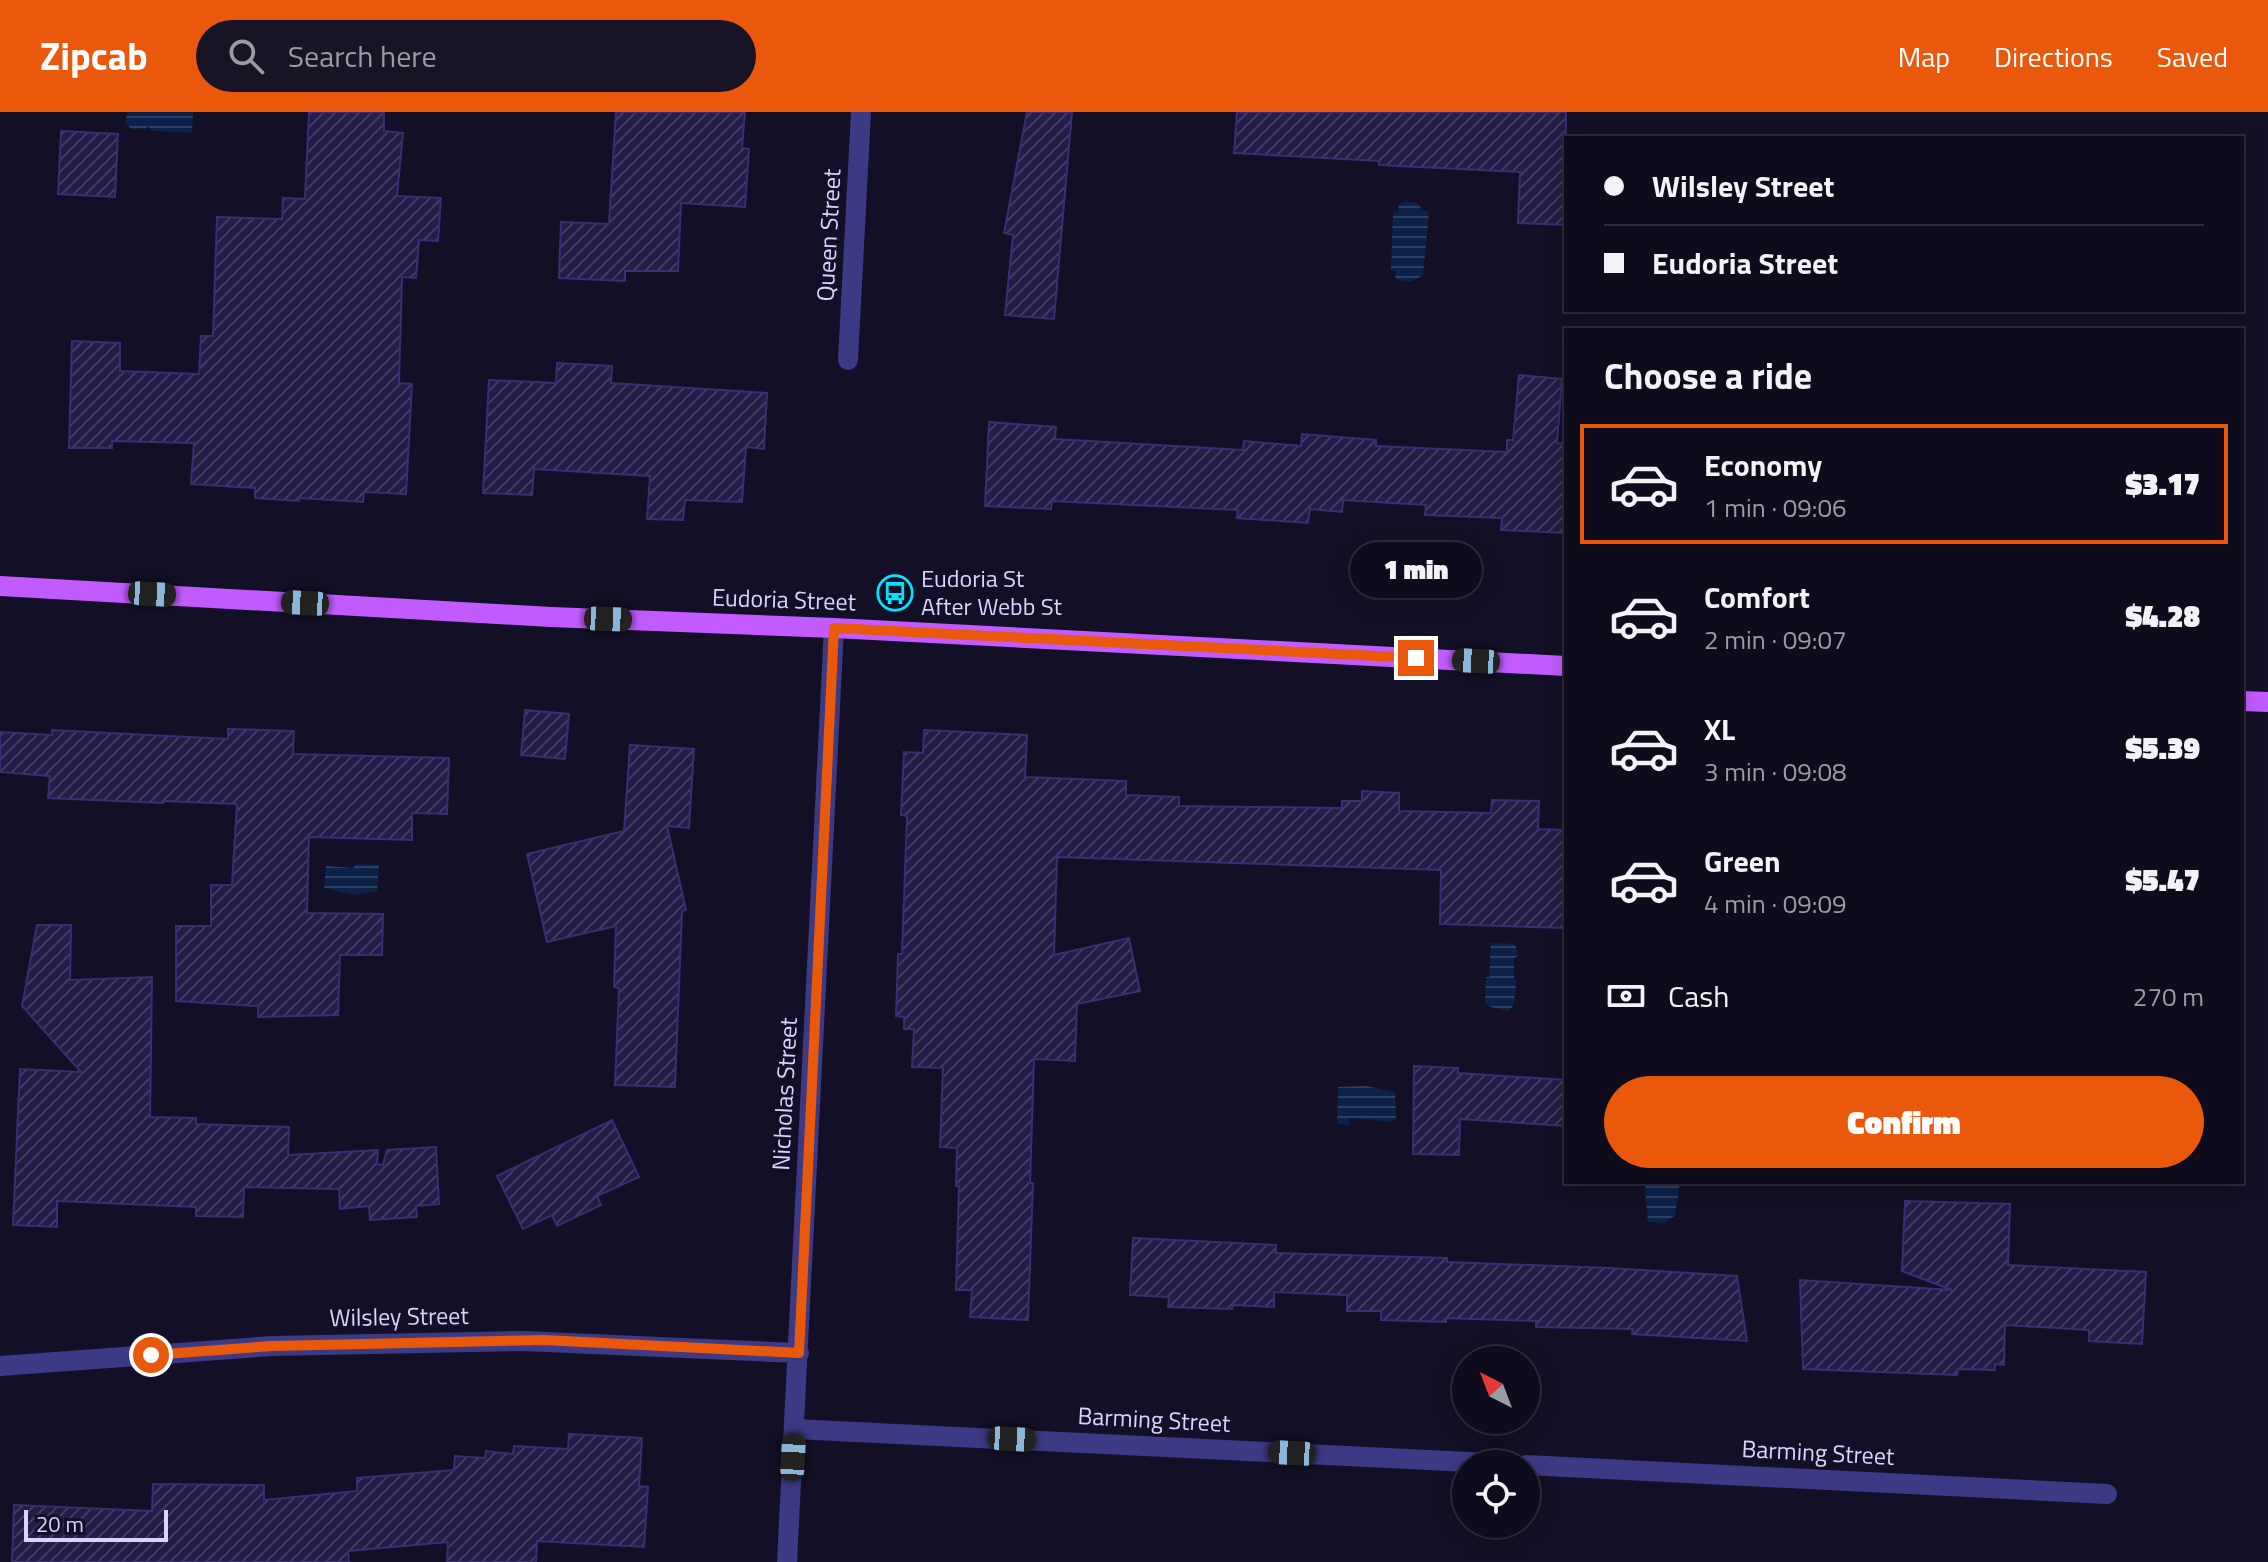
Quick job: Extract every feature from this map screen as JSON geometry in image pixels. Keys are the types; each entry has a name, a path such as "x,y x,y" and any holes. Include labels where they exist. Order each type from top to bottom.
{"main road":[{"name":"Eudoria Street","path":"0,586 551,617 834,628 1564,666"},
{"path":"2244,701 2268,702"}],"street":[{"name":"Queen Street","path":"848,360 861,112"},
{"name":"Nicholas Street","path":"787,1562 834,628"},
{"name":"Wilsley Street","path":"0,1366 272,1346 523,1341 799,1353"},
{"name":"Barming Street","path":"795,1429 1452,1461"},
{"name":"Barming Street","path":"1540,1466 2107,1494"}],"water":[{"path":"127,112 193,112 192,133 153,131 147,126 146,130 133,130 126,124"},
{"path":"1406,201 1417,203 1429,212 1423,275 1406,282 1395,277 1396,271 1391,270 1393,212 1398,211 1399,204"},
{"path":"356,864 379,865 377,891 353,895 324,888 326,866 353,868"},
{"path":"1491,943 1516,946 1514,1004 1509,1011 1491,1007 1485,1002"},
{"path":"1366,1086 1395,1092 1396,1119 1392,1122 1350,1118 1349,1126 1337,1123 1338,1087"},
{"path":"1646,1184 1680,1184 1675,1215 1664,1224 1648,1222"}],"building":[{"path":"309,112 384,112 384,131 403,133 397,196 441,198 438,241 419,240 416,278 402,277 399,383 412,384 406,494 364,492 363,502 255,498 255,488 191,484 194,443 112,441 112,448 69,448 72,341 120,343 120,371 199,374 201,336 213,336 217,217 282,219 283,198 305,199"},
{"path":"616,112 745,112 742,148 749,149 745,207 681,203 678,271 625,271 625,281 559,278 561,222 609,224"},
{"path":"1027,112 1072,112 1054,319 1005,315 1013,235 1004,233"},
{"path":"1237,112 1566,112 1564,225 1518,223 1520,172 1234,153"},
{"path":"61,131 118,134 115,197 58,194"},
{"path":"557,363 612,366 611,383 767,393 764,449 746,447 742,502 685,500 683,520 647,519 650,476 534,469 532,495 483,493 489,380 556,383"},
{"path":"1519,375 1562,379 1557,443 1564,444 1564,533 1501,530 1502,518 1425,515 1426,505 1343,500 1342,512 1310,509 1308,523 1237,518 1238,510 1052,501 1051,509 985,506 989,422 1056,427 1055,439 1243,450 1244,441 1301,446 1302,434 1376,440 1376,446 1507,452 1507,440 1513,440"},
{"path":"525,710 569,714 565,759 521,755"},
{"path":"228,729 294,731 293,754 449,758 447,814 412,813 412,840 309,837 307,913 383,914 382,955 340,955 338,1015 258,1017 258,1006 176,1001 176,926 211,926 211,885 232,885 237,804 48,798 50,776 0,772 0,732 52,735 52,730 228,739"},
{"path":"924,730 1027,735 1025,777 1126,781 1126,795 1179,797 1179,806 1342,808 1342,801 1362,801 1362,791 1399,793 1399,811 1491,813 1492,800 1539,801 1538,829 1564,830 1564,928 1440,924 1441,870 1057,857 1054,955 1129,938 1140,991 1077,1004 1075,1061 1034,1059 1028,1320 970,1317 972,1290 956,1290 957,1148 940,1147 943,1068 912,1067 914,1029 904,1029 904,1017 896,1016 898,954 902,954 907,816 901,815 904,752 923,753"},
{"path":"630,745 694,749 689,828 667,826 686,910 682,911 675,1087 615,1085 619,988 614,987 616,926 547,942 527,854 624,831"},
{"path":"37,925 71,925 70,980 152,977 150,1117 196,1118 196,1124 289,1127 288,1155 378,1150 377,1164 383,1165 387,1150 436,1147 439,1204 416,1206 417,1217 370,1220 369,1206 340,1209 339,1189 244,1187 243,1217 196,1216 196,1207 57,1201 57,1227 13,1225 20,1069 81,1072 22,1006"},
{"path":"1414,1066 1458,1068 1458,1073 1564,1080 1564,1126 1460,1119 1459,1155 1413,1154"},
{"path":"612,1120 639,1177 597,1196 601,1205 557,1226 552,1215 523,1229 497,1176"},
{"path":"1905,1201 2010,1204 2008,1265 2146,1272 2142,1344 2089,1341 2089,1330 2005,1325 2004,1365 1995,1364 1995,1370 1958,1369 1957,1375 1803,1369 1800,1280 1952,1290 1902,1271"},
{"path":"1133,1238 1276,1245 1276,1253 1447,1258 1447,1262 1737,1276 1747,1341 1632,1334 1633,1329 1536,1327 1536,1321 1446,1318 1446,1322 1381,1320 1381,1311 1347,1311 1347,1295 1274,1292 1274,1307 1168,1307 1169,1297 1130,1295"},
{"path":"569,1434 642,1438 639,1486 648,1487 644,1547 537,1541 536,1562 447,1562 448,1542 348,1551 349,1562 12,1562 14,1505 152,1511 153,1484 264,1485 264,1500 357,1491 357,1478 454,1470 455,1456 485,1458 486,1451 513,1454 514,1446 568,1449"}],"place":[{"name":"Eudoria St After Webb St","path":"895,593"}],"route":[{"path":"151,1355 272,1346 544,1340 799,1353 834,628 1416,658"}]}
